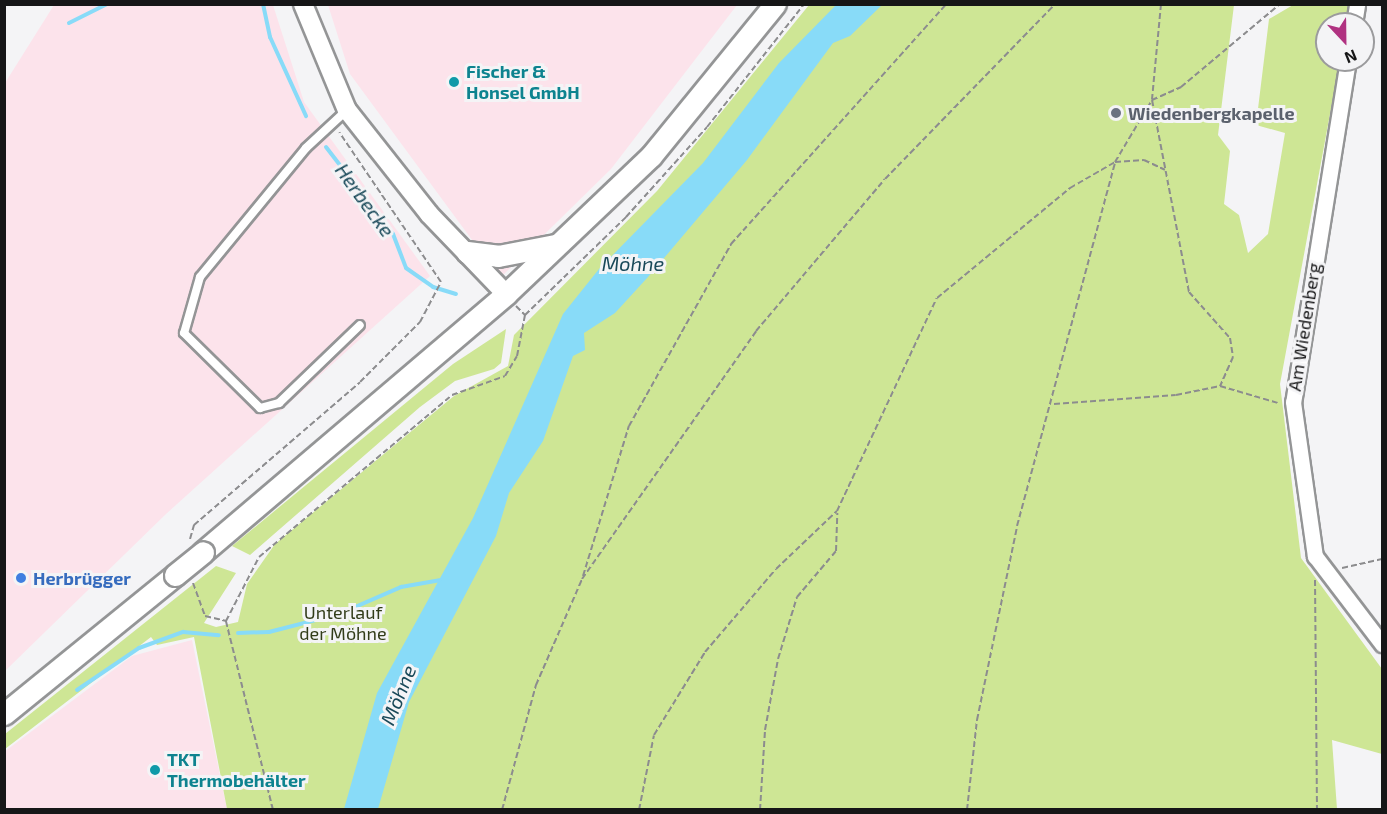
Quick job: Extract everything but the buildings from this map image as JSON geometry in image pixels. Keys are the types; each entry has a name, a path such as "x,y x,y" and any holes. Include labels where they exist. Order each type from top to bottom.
{"main road":[{"path":"4,714 203,552 506,294 651,156 775,4"},
{"path":"466,252 498,256 558,244"}],"street":[{"path":"303,4 347,110 392,171 506,294"},
{"name":"Am Wiedenberg","path":"1315,556 1293,402 1346,72"},
{"path":"1315,556 1331,571 1383,644"}],"lane":[{"path":"347,110 306,148 200,277 184,333 260,408 279,403 360,325"}],"path":[{"path":"273,810 225,621 259,557 290,526 452,395 505,376 517,356 525,315 641,201 804,4"},
{"path":"502,810 536,685 582,579 629,426 731,244 946,4"},
{"path":"582,579 756,330 885,179 1055,4"},
{"path":"1161,4 1152,100 1189,292 1230,338 1233,357 1220,386"},
{"path":"967,810 977,720 1017,526 1054,404 1115,162 1152,100 1181,87 1280,4"},
{"path":"334,124 441,282 432,302"},
{"path":"639,810 654,735 705,652 776,569 837,511 937,298 1070,188 1115,162 1144,160 1165,170"},
{"path":"1054,404 1220,386 1273,403 1293,402"},
{"path":"760,810 765,730 778,659 797,597 836,551 837,511"},
{"path":"1315,556 1317,810"},
{"path":"1331,571 1383,559"}],"shaded area":[{"path":"54,5 273,5 304,102 430,276 166,514 5,671 5,83"},
{"path":"328,5 737,5 611,169 500,278 350,74"},
{"path":"192,640 227,809 5,809 4,752 132,656"}],"green space":[{"name":"Unterlauf der Möhne","path":"809,5 1234,5 1218,135 1230,151 1224,204 1239,215 1248,253 1268,234 1285,133 1256,125 1269,19 1293,5 1352,5 1351,12 1315,12 1315,72 1338,72 1280,384 1301,558 1382,669 1382,754 1332,740 1337,809 227,809 194,637 157,645 151,637 5,749 5,734 216,566 236,573 204,623 216,627 238,622 247,584 275,544 454,396 508,366 514,335 657,191"},
{"path":"506,329 501,363 494,369 455,381 420,407 250,555 232,546 453,364"}],"water":[{"name":"Möhne","path":"837,4 882,5 850,36 833,43 747,160 648,277 615,313 584,333 585,350 573,356 543,441 509,493 496,536 409,702 378,809 344,809 377,693 473,518 563,314 599,269 703,163 779,63"}],"waterway":[{"name":"Herbecke","path":"69,23 107,4"},
{"name":"Herbecke","path":"263,4 270,37 306,116"},
{"name":"Herbecke","path":"326,147 393,234 406,268 433,287 456,294"},
{"path":"238,633 269,632 339,614 401,587 439,580"},
{"path":"77,690 139,648 183,632 219,635"}],"place":[{"name":"Fischer & Honsel GmbH","path":"454,82"},
{"name":"Wiedenbergkapelle","path":"1116,113"},
{"name":"Herbrügger","path":"21,578"},
{"name":"TKT Thermobehälter","path":"155,770"}]}
